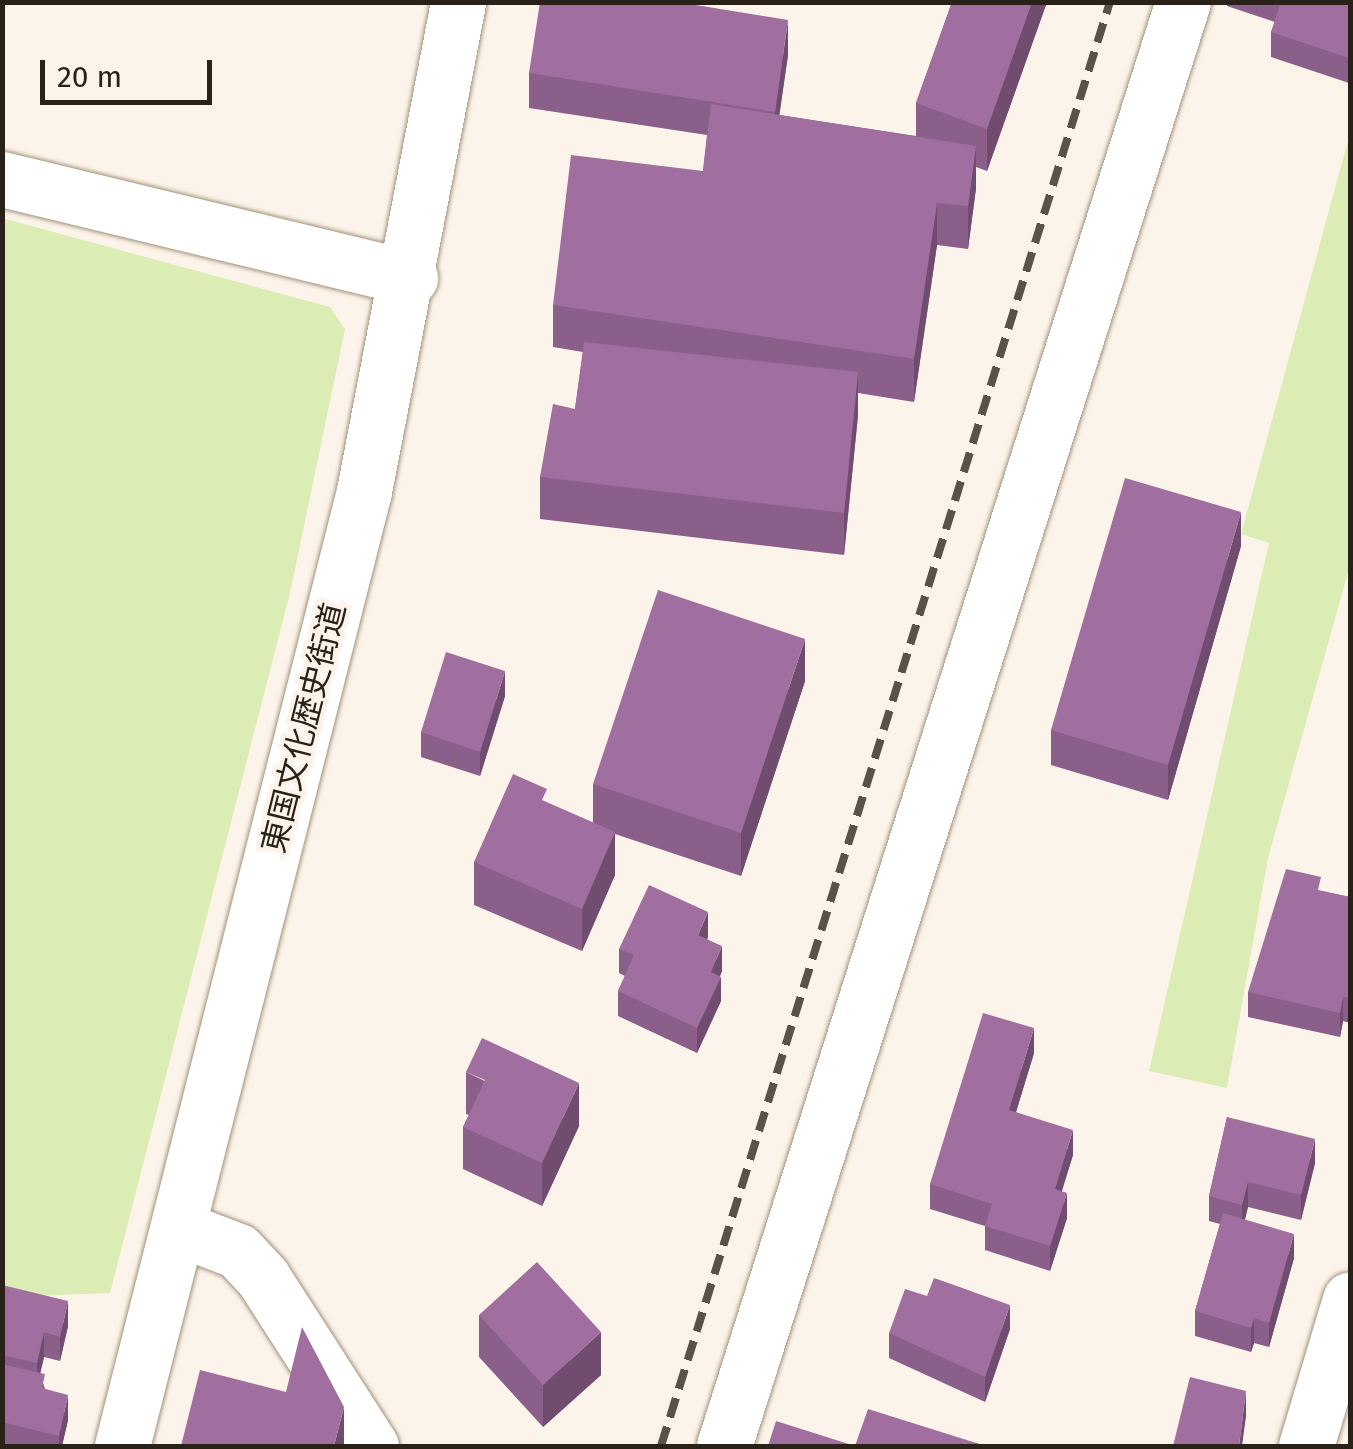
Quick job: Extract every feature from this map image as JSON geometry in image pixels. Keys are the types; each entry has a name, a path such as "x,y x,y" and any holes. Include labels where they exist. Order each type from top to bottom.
{"main road":[{"name":"東国文化歴史街道","path":"122,1446 410,278 458,2"},
{"path":"724,1446 1183,2"},
{"path":"2,180 410,278"},
{"path":"178,1228 238,1251 263,1278 371,1446"},
{"path":"1306,1446 1350,1299"}],"green space":[{"path":"1350,133 1350,565 1268,858 1227,1088 1149,1071 1269,543 1241,534"},
{"path":"2,218 330,307 345,329 290,593 110,1293 3,1297"}],"building":[{"path":"540,2 677,2 788,20 775,112 529,73"},
{"path":"952,2 1032,2 987,129 916,103"},
{"path":"1281,2 1350,2 1349,58 1271,32"},
{"path":"711,104 976,146 968,206 937,203 914,359 553,305 571,155 703,171"},
{"path":"584,342 858,372 844,513 540,477 553,404 575,409"},
{"path":"1125,478 1241,512 1168,765 1051,730"},
{"path":"658,590 805,639 741,833 593,784"},
{"path":"446,652 505,671 480,752 421,732"},
{"path":"513,774 547,789 542,800 615,832 582,909 474,862"},
{"path":"1286,869 1321,877 1318,890 1350,897 1350,998 1343,997 1340,1013 1248,992"},
{"path":"649,885 708,912 698,935 722,946 711,972 721,977 697,1028 618,991 634,955 619,949"},
{"path":"983,1013 1034,1028 1009,1110 1073,1130 1055,1189 1067,1193 1050,1246 985,1226 992,1204 930,1184"},
{"path":"482,1038 579,1083 542,1163 463,1127 485,1080 466,1072"},
{"path":"1227,1117 1315,1139 1301,1195 1248,1182 1242,1205 1209,1196"},
{"path":"1223,1213 1294,1234 1269,1323 1254,1318 1251,1328 1195,1311"},
{"path":"537,1262 601,1332 543,1385 479,1315"},
{"path":"934,1278 1010,1305 985,1377 889,1333 905,1289 927,1296"},
{"path":"2,1285 68,1301 60,1337 44,1332 37,1363 2,1355"},
{"path":"302,1327 344,1407 334,1446 181,1446 200,1370 286,1392"},
{"path":"2,1364 45,1374 42,1388 68,1395 59,1436 2,1422"},
{"path":"1190,1377 1246,1391 1239,1446 1173,1446"},
{"path":"868,1409 986,1446 855,1446"},
{"path":"776,1421 855,1446 768,1446"}],"railway":[{"path":"661,1446 1110,2"}]}
